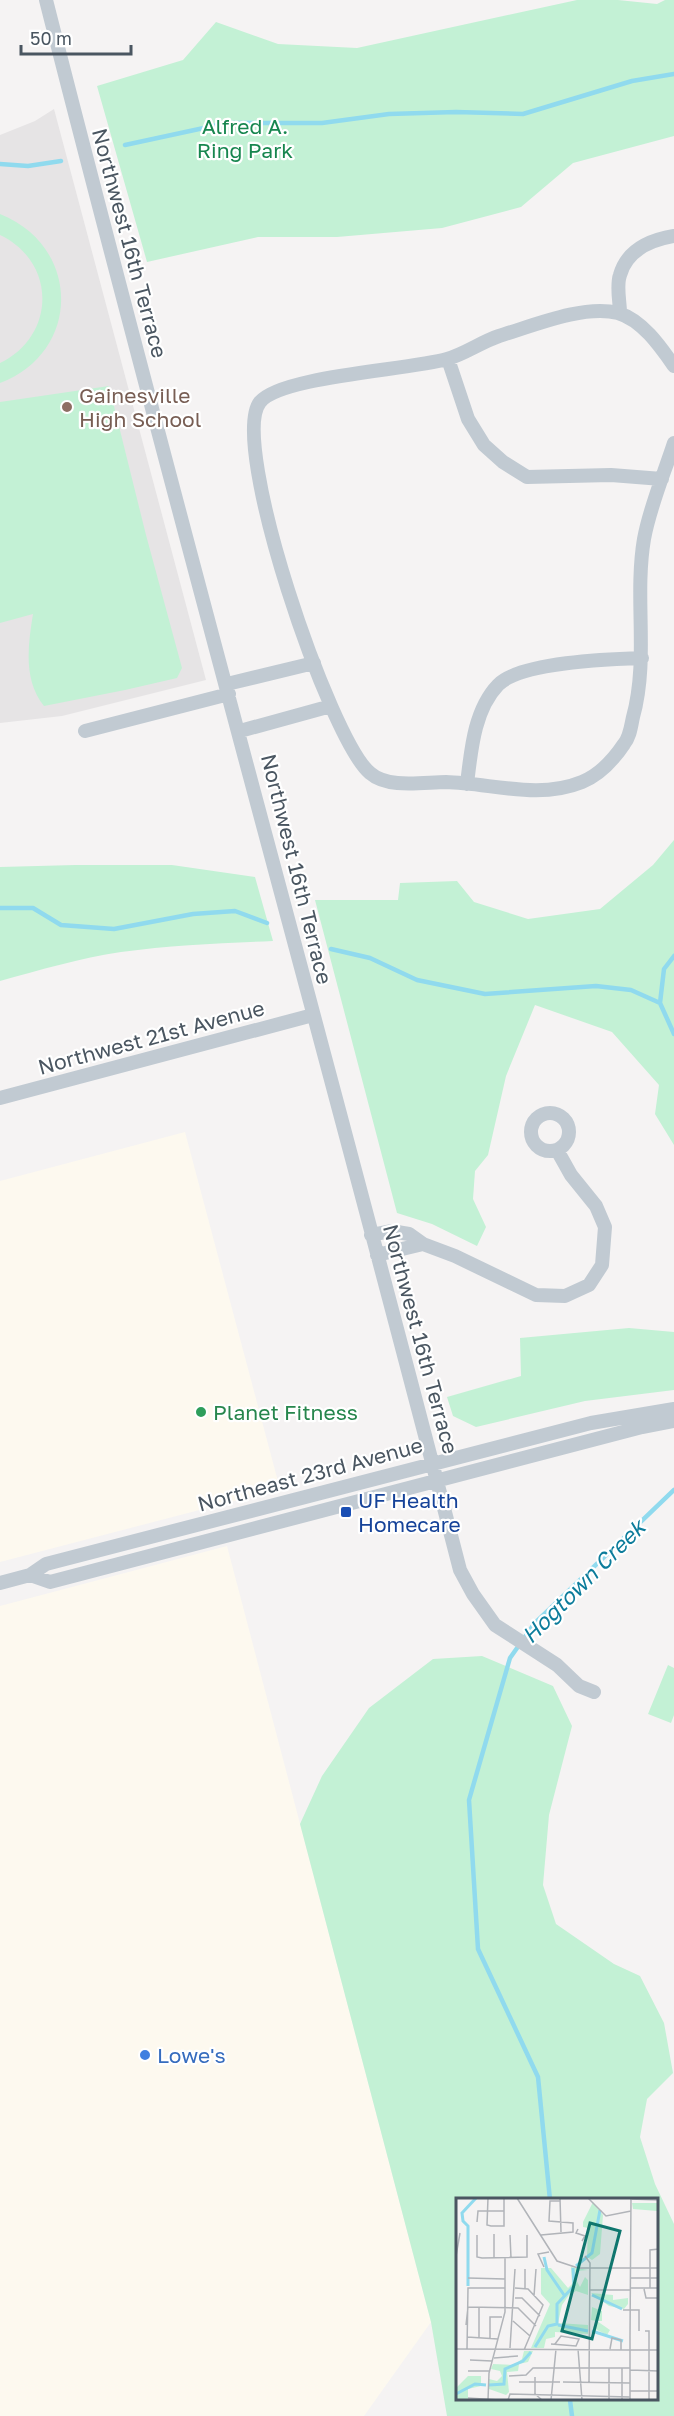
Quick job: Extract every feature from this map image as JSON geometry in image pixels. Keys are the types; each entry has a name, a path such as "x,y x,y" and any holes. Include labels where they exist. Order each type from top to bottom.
{"street":[{"name":"Northwest 16th Terrace","path":"46,0 157,430 240,731 460,1570 473,1594 495,1625 557,1665 579,1686 594,1692"},
{"path":"620,314 619,276 632,253 654,239 674,236"},
{"path":"674,366 643,328 620,314 594,310 494,338 448,359 305,384 272,392 257,404 253,423 259,487 290,597 331,706 355,756 371,776 402,784 448,782 502,789 544,790 581,782 604,768 627,741 639,696 642,658 639,602 644,538 674,443"},
{"path":"448,359 468,419 484,445 503,462 527,477 611,475 662,479"},
{"path":"467,784 471,748 482,708 499,683 526,671 557,665 599,659 642,658"},
{"path":"85,731 314,663"},
{"path":"240,731 331,706"},
{"name":"Northwest 21st Avenue","path":"0,1098 313,1015"},
{"path":"371,1235 403,1232 423,1244 455,1256 536,1295 566,1296 589,1285 602,1265 605,1227 596,1206 571,1175 557,1150"},
{"path":"377,1255 423,1244"},
{"name":"Northeast 23rd Avenue","path":"0,1583 30,1575 46,1564 591,1423 674,1409"},
{"name":"Northeast 23rd Avenue","path":"30,1575 50,1581 642,1427 674,1421"}],"shaded area":[{"name":"Gainesville High School","path":"54,109 206,680 62,716 0,723 0,135 35,121"},
{"path":"185,1132 280,1489 0,1562 0,1181"},
{"path":"227,1546 431,2322 364,2416 0,2416 0,1606"}],"green space":[{"name":"Alfred A. Ring Park","path":"577,0 618,0 657,4 665,0 674,0 674,136 573,163 521,207 442,228 337,237 258,237 147,262 97,86 183,60 216,22 278,44 357,48"},
{"path":"0,214 27,229 46,250 57,273 61,299 57,324 46,348 27,368 0,383 0,363 18,351 32,335 40,318 42,299 40,280 32,263 19,247 0,235"},
{"path":"109,386 182,668 177,678 44,706 37,696 30,674 29,650 33,614 0,623 0,402"},
{"path":"674,840 674,1145 655,1114 659,1085 612,1032 535,1005 506,1076 488,1155 475,1171 473,1199 486,1227 477,1246 432,1224 397,1213 315,900 398,900 400,883 457,881 474,902 528,919 600,909 653,865"},
{"path":"172,865 255,877 273,941 178,946 121,952 75,961 0,981 0,867"},
{"path":"629,1328 674,1332 674,1390 585,1401 476,1427 453,1416 447,1397 521,1376 520,1338"},
{"path":"482,1656 553,1686 572,1726 549,1815 543,1885 556,1924 614,1964 640,1976 664,2023 673,2073 647,2099 640,2137 655,2184 674,2224 674,2416 447,2416 431,2322 300,1824 322,1776 369,1708 433,1659"},
{"path":"668,1665 674,1668 674,1715 671,1723 648,1714"}],"waterway":[{"path":"125,145 227,123 322,123 389,114 456,112 523,114 632,81 674,74"},
{"path":"0,164 28,166 61,161"},
{"path":"0,908 33,908 61,925 114,929 193,914 235,911 267,923"},
{"path":"331,949 370,958 417,980 485,994 596,986 631,990 660,1003"},
{"path":"660,1003 664,969 674,956"},
{"name":"Hogtown Creek","path":"660,1003 674,1034"},
{"name":"Hogtown Creek","path":"550,2198 538,2077 478,1949 469,1800 510,1658 534,1624 674,1490"},
{"name":"Hogtown Creek","path":"570,2401 572,2416"}],"place":[{"name":"Gainesville High School","path":"67,407"},
{"name":"Planet Fitness","path":"201,1412"},
{"name":"UF Health Homecare","path":"346,1512"},
{"name":"Lowe's","path":"145,2055"}]}
